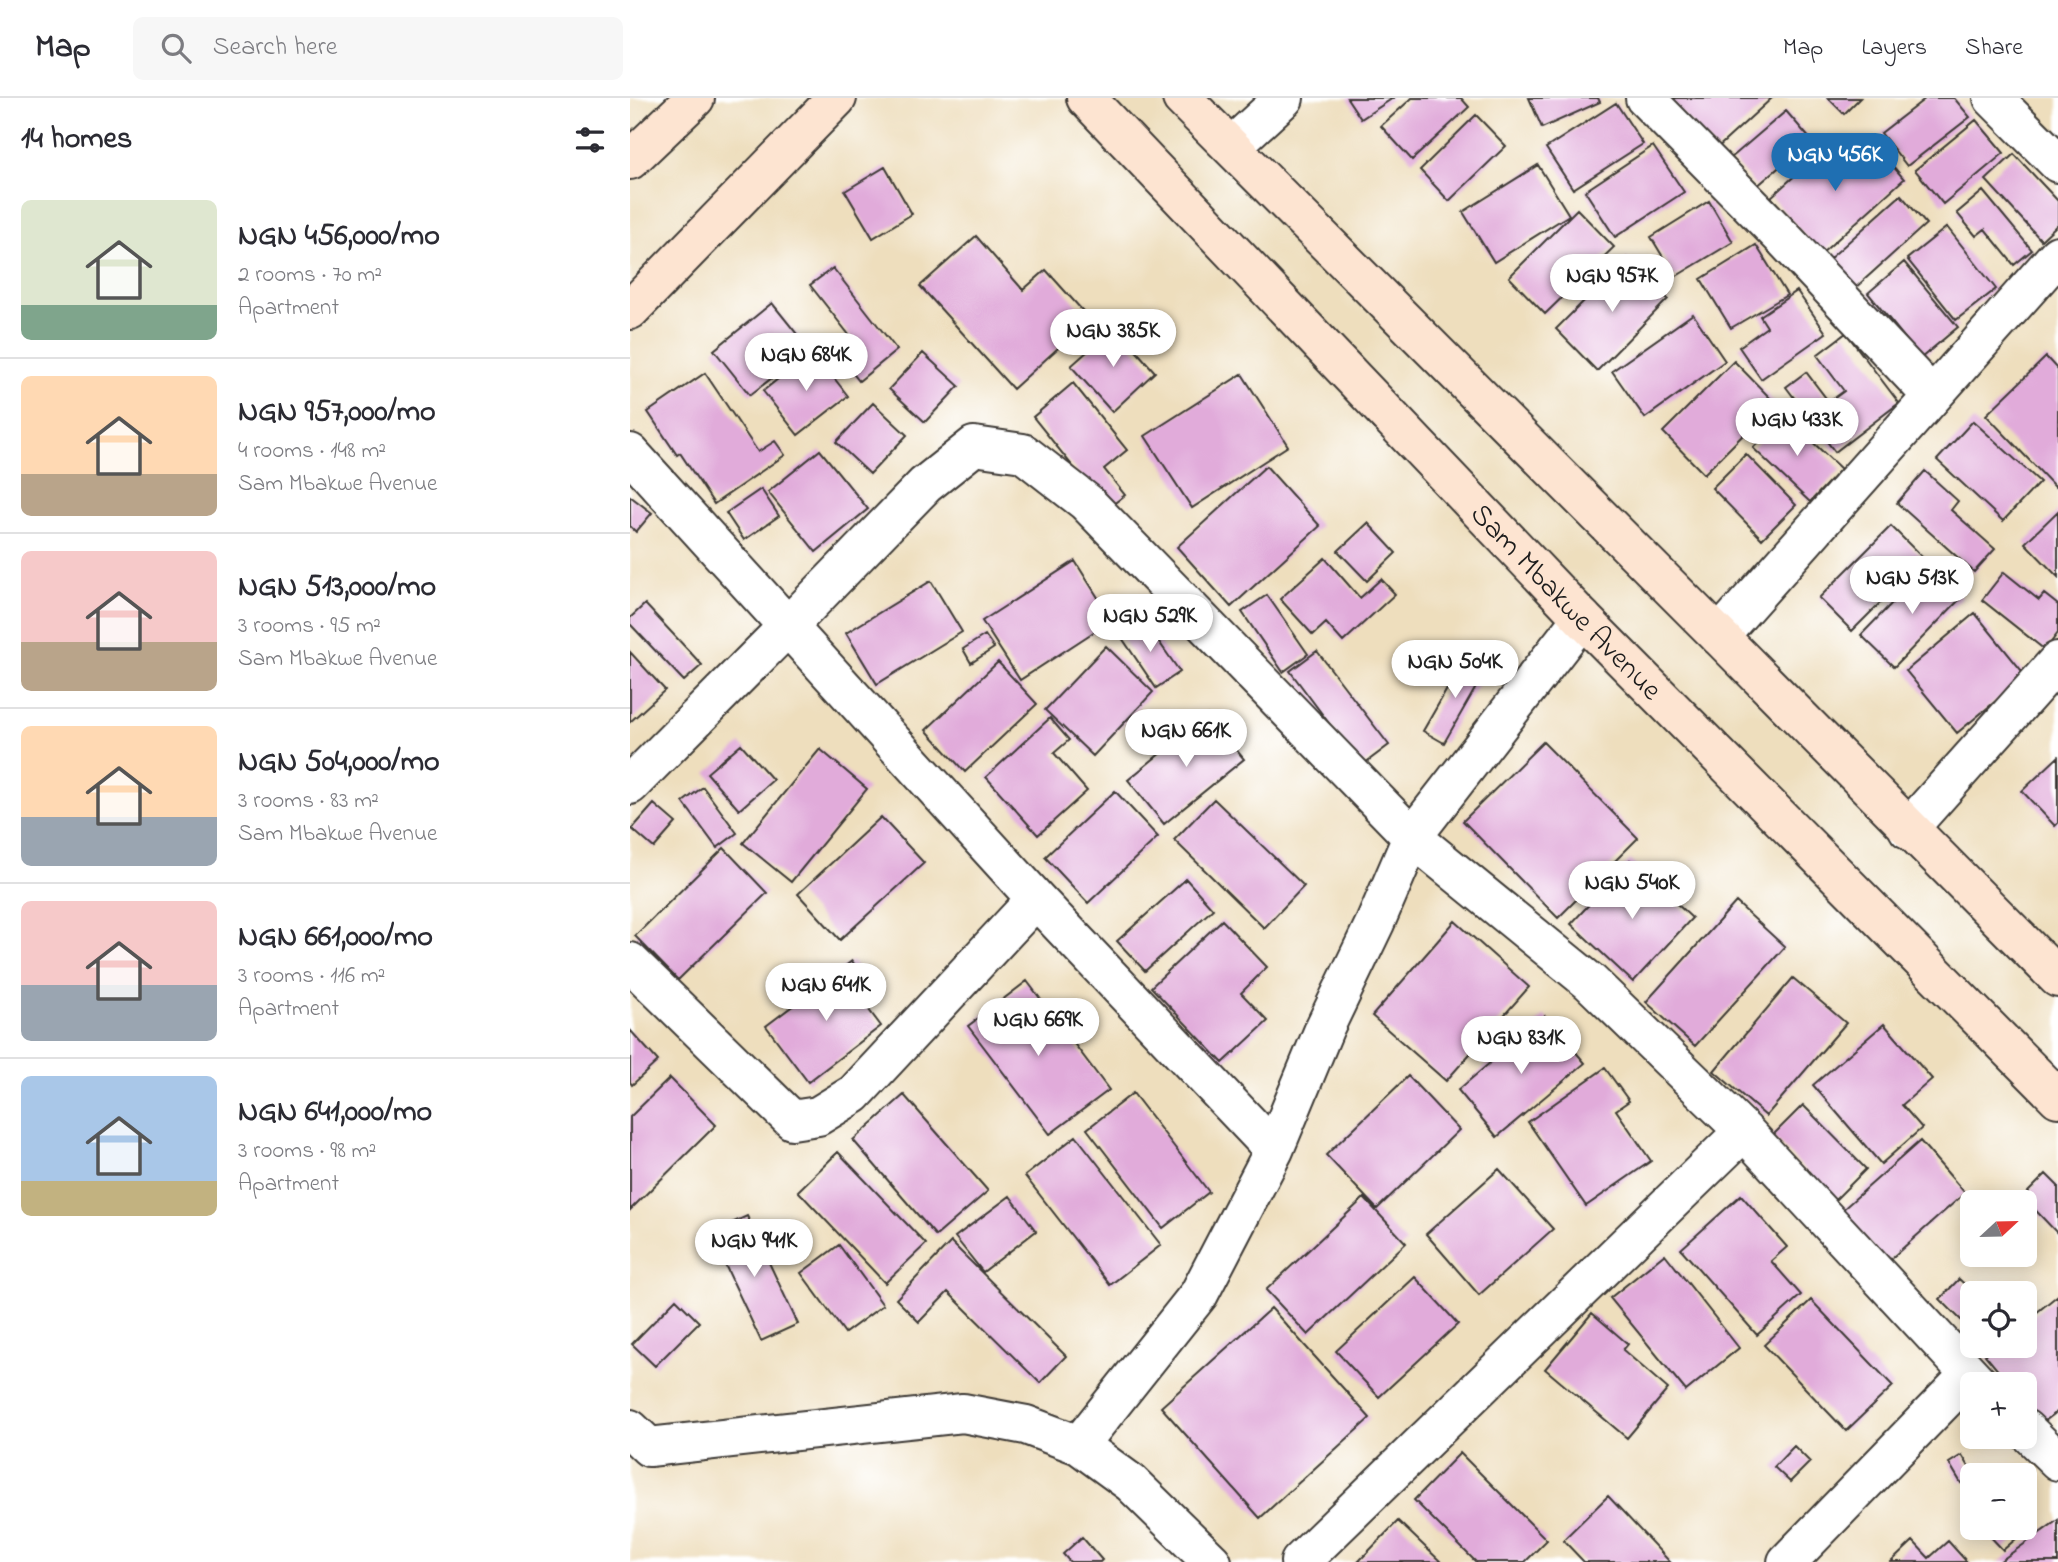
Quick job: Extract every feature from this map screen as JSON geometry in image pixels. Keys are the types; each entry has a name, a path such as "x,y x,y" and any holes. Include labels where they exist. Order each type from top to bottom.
{"main road":[{"path":"630,160 695,98"},
{"path":"630,310 837,98"},
{"name":"Sam Mbakwe Avenue","path":"1086,98 1582,618 2058,1098"},
{"path":"1182,98 2058,978"}],"street":[{"path":"1232,146 1284,98"},
{"path":"1645,98 1786,241 1932,396"},
{"path":"1993,98 2058,163"},
{"path":"1719,636 2058,255"},
{"path":"630,785 925,485 974,446 1023,453 1086,502 1412,838 1590,982 1744,1131 1967,1372"},
{"path":"630,453 1036,899 1274,1150"},
{"path":"1079,1445 1199,1294 1274,1150 1325,1027 1412,838 1582,618"},
{"path":"1908,828 2058,661"},
{"path":"630,962 792,1119 818,1116 854,1094 1036,899"},
{"path":"1300,1562 1744,1131"},
{"path":"1787,1562 1960,1394"},
{"path":"636,1447 963,1413 1026,1425 1079,1445 1131,1483 1212,1562"},
{"path":"2037,1441 2058,1461"}],"building":[{"path":"1347,98 1393,98 1361,119"},
{"path":"1412,98 1461,98 1469,107 1412,160 1381,126"},
{"path":"1529,98 1598,98 1600,102 1542,128"},
{"path":"1668,98 1772,98 1715,150"},
{"path":"1828,98 1860,98 1844,114"},
{"path":"1926,98 1954,98 1970,117 1907,166 1881,133"},
{"path":"1616,103 1643,144 1573,189 1546,148"},
{"path":"1786,111 1811,140 1756,187 1731,158"},
{"path":"1476,115 1506,146 1449,201 1420,170"},
{"path":"1976,120 2004,153 1943,204 1915,170"},
{"path":"1837,138 1862,165 1879,150 1904,179 1821,254 1771,197"},
{"path":"1653,146 1684,192 1615,237 1585,191"},
{"path":"2014,154 2058,201 2058,224 2041,240 1986,180"},
{"path":"1538,165 1569,215 1494,262 1463,212"},
{"path":"885,167 912,214 873,238 845,191"},
{"path":"1983,191 2032,250 2014,265 1985,229 1976,236 1957,213"},
{"path":"1901,195 1926,224 1854,289 1828,260"},
{"path":"1709,201 1733,242 1675,277 1651,237"},
{"path":"1577,209 1614,247 1545,314 1509,277"},
{"path":"1947,227 1996,289 1956,320 1907,259"},
{"path":"976,236 1023,290 1046,270 1090,319 1013,389 920,286"},
{"path":"1756,245 1787,295 1731,328 1701,279"},
{"path":"1627,258 1668,299 1597,371 1556,329"},
{"path":"1904,262 1958,327 1921,358 1868,293"},
{"path":"833,268 897,350 859,381 840,357 857,345 810,285"},
{"path":"1797,291 1826,333 1761,379 1739,347 1767,327 1760,316"},
{"path":"772,303 809,349 750,395 714,350"},
{"path":"1693,314 1725,361 1645,418 1612,371"},
{"path":"1115,327 1155,372 1112,412 1071,366"},
{"path":"1846,333 1899,403 1835,452 1786,387 1806,372 1829,402 1844,391 1817,355"},
{"path":"813,351 848,396 798,435 763,391"},
{"path":"923,353 959,386 925,422 889,389"},
{"path":"2046,357 2058,370 2058,484 2055,487 1986,415"},
{"path":"1734,361 1775,403 1704,474 1663,432"},
{"path":"705,373 758,452 775,441 785,455 714,504 680,453 677,455 648,412"},
{"path":"1242,374 1288,446 1192,508 1145,436"},
{"path":"1073,383 1127,450 1104,469 1125,495 1107,509 1033,417"},
{"path":"873,403 907,435 870,474 836,442"},
{"path":"1784,415 1841,469 1810,502 1753,448"},
{"path":"1973,421 2040,482 2003,521 1937,460"},
{"path":"820,450 868,509 816,552 768,492"},
{"path":"1746,454 1796,505 1762,539 1712,488"},
{"path":"1266,466 1320,526 1231,607 1177,547"},
{"path":"1925,471 1958,501 1951,510 1995,549 1974,572 1897,503"},
{"path":"761,489 779,516 744,540 726,513"},
{"path":"630,496 652,513 636,532 630,526"},
{"path":"2058,511 2058,577 2025,543"},
{"path":"1368,523 1396,553 1367,581 1338,551"},
{"path":"1891,526 1924,559 1852,631 1819,598"},
{"path":"1325,558 1360,598 1381,579 1395,594 1343,642 1326,623 1313,635 1280,599"},
{"path":"1075,561 1112,620 1020,680 982,621"},
{"path":"1929,565 1962,597 1894,667 1861,635"},
{"path":"2004,572 2039,600 2044,594 2058,605 2058,633 2045,650 1982,600"},
{"path":"931,581 962,632 877,684 846,633"},
{"path":"1267,595 1308,654 1283,672 1242,612"},
{"path":"645,604 702,665 684,681 630,624 630,618"},
{"path":"1975,613 2026,676 1957,733 1906,671"},
{"path":"1143,619 1180,672 1156,688 1120,635"},
{"path":"985,635 994,648 971,663 963,649"},
{"path":"1106,646 1153,692 1093,756 1045,710"},
{"path":"1317,651 1389,745 1361,766 1290,671"},
{"path":"630,652 665,690 630,722"},
{"path":"1466,656 1487,668 1444,743 1423,731"},
{"path":"998,662 1037,704 965,772 926,730"},
{"path":"1207,715 1244,759 1164,824 1128,780"},
{"path":"1050,718 1069,740 1054,753 1087,791 1038,835 986,777"},
{"path":"1543,742 1638,838 1558,918 1463,821"},
{"path":"741,744 773,780 739,810 707,773"},
{"path":"820,749 867,789 791,882 743,843"},
{"path":"2058,757 2058,823 2055,826 2022,791"},
{"path":"703,787 737,833 717,848 683,802"},
{"path":"1115,791 1158,837 1088,903 1045,857"},
{"path":"1214,799 1304,886 1264,928 1174,840"},
{"path":"654,804 676,823 654,848 632,829"},
{"path":"881,817 924,863 840,940 798,894"},
{"path":"724,848 767,893 678,980 635,936"},
{"path":"1630,860 1692,918 1633,982 1571,924"},
{"path":"1186,879 1213,909 1145,971 1117,941"},
{"path":"1736,902 1785,947 1695,1046 1646,1002"},
{"path":"1222,920 1267,967 1241,993 1268,1021 1223,1063 1151,987"},
{"path":"1455,921 1529,987 1446,1081 1372,1016"},
{"path":"852,961 873,989 860,998 881,1026 808,1082 766,1026"},
{"path":"1793,978 1846,1023 1766,1116 1714,1071"},
{"path":"1027,981 1109,1090 1050,1134 968,1026"},
{"path":"1545,1016 1585,1063 1497,1137 1458,1090"},
{"path":"1884,1024 1932,1079 1902,1105 1922,1128 1881,1164 1813,1085"},
{"path":"630,1030 658,1061 632,1085 630,1082"},
{"path":"1605,1068 1629,1101 1616,1110 1651,1161 1586,1206 1528,1122"},
{"path":"1408,1076 1459,1130 1377,1209 1326,1155"},
{"path":"670,1078 716,1125 630,1210 630,1117"},
{"path":"1133,1093 1209,1192 1163,1228 1087,1129"},
{"path":"904,1095 988,1191 936,1236 853,1140"},
{"path":"1803,1105 1866,1169 1835,1200 1772,1136"},
{"path":"1076,1136 1161,1245 1110,1285 1025,1176"},
{"path":"1920,1141 1962,1190 1960,1190 1960,1197 1886,1263 1841,1211"},
{"path":"838,1152 926,1244 885,1283 798,1191"},
{"path":"1499,1169 1553,1229 1479,1295 1426,1234"},
{"path":"2046,1174 2058,1186 2058,1234 2037,1212 2037,1190 2030,1190"},
{"path":"1741,1195 1787,1247 1771,1261 1801,1295 1757,1335 1681,1249"},
{"path":"1010,1196 1036,1231 983,1272 955,1237"},
{"path":"1364,1198 1406,1243 1308,1335 1266,1290"},
{"path":"747,1216 798,1324 761,1341 710,1233"},
{"path":"951,1242 1066,1356 1040,1383 948,1292 919,1322 896,1299"},
{"path":"839,1245 883,1305 845,1333 801,1273"},
{"path":"1665,1254 1739,1348 1686,1391 1610,1298"},
{"path":"1415,1277 1458,1324 1379,1397 1336,1351"},
{"path":"1959,1279 1961,1281 1960,1319 1940,1299"},
{"path":"2058,1295 2058,1411 2041,1424 2037,1419 2037,1372 1999,1372 1987,1358 2037,1358 2037,1312"},
{"path":"676,1299 699,1322 655,1366 632,1344"},
{"path":"1811,1300 1893,1386 1846,1431 1764,1345"},
{"path":"1271,1308 1370,1418 1260,1518 1161,1407"},
{"path":"1592,1313 1628,1344 1623,1350 1668,1389 1627,1438 1545,1369"},
{"path":"1794,1446 1810,1462 1790,1482 1774,1467"},
{"path":"1460,1453 1547,1540 1525,1562 1476,1562 1414,1500"},
{"path":"1962,1455 1967,1463 1960,1463 1960,1481 1949,1463"},
{"path":"1608,1496 1670,1562 1584,1562 1563,1540"},
{"path":"2058,1520 2058,1562 1999,1562 2030,1540 2037,1540 2037,1535"},
{"path":"1398,1521 1441,1562 1358,1562"},
{"path":"1082,1537 1102,1560 1100,1562 1070,1562 1063,1554"},
{"path":"1994,1540 2015,1540 2003,1550"},
{"path":"1913,1541 1929,1558 1948,1541 1967,1562 1891,1562"}]}
